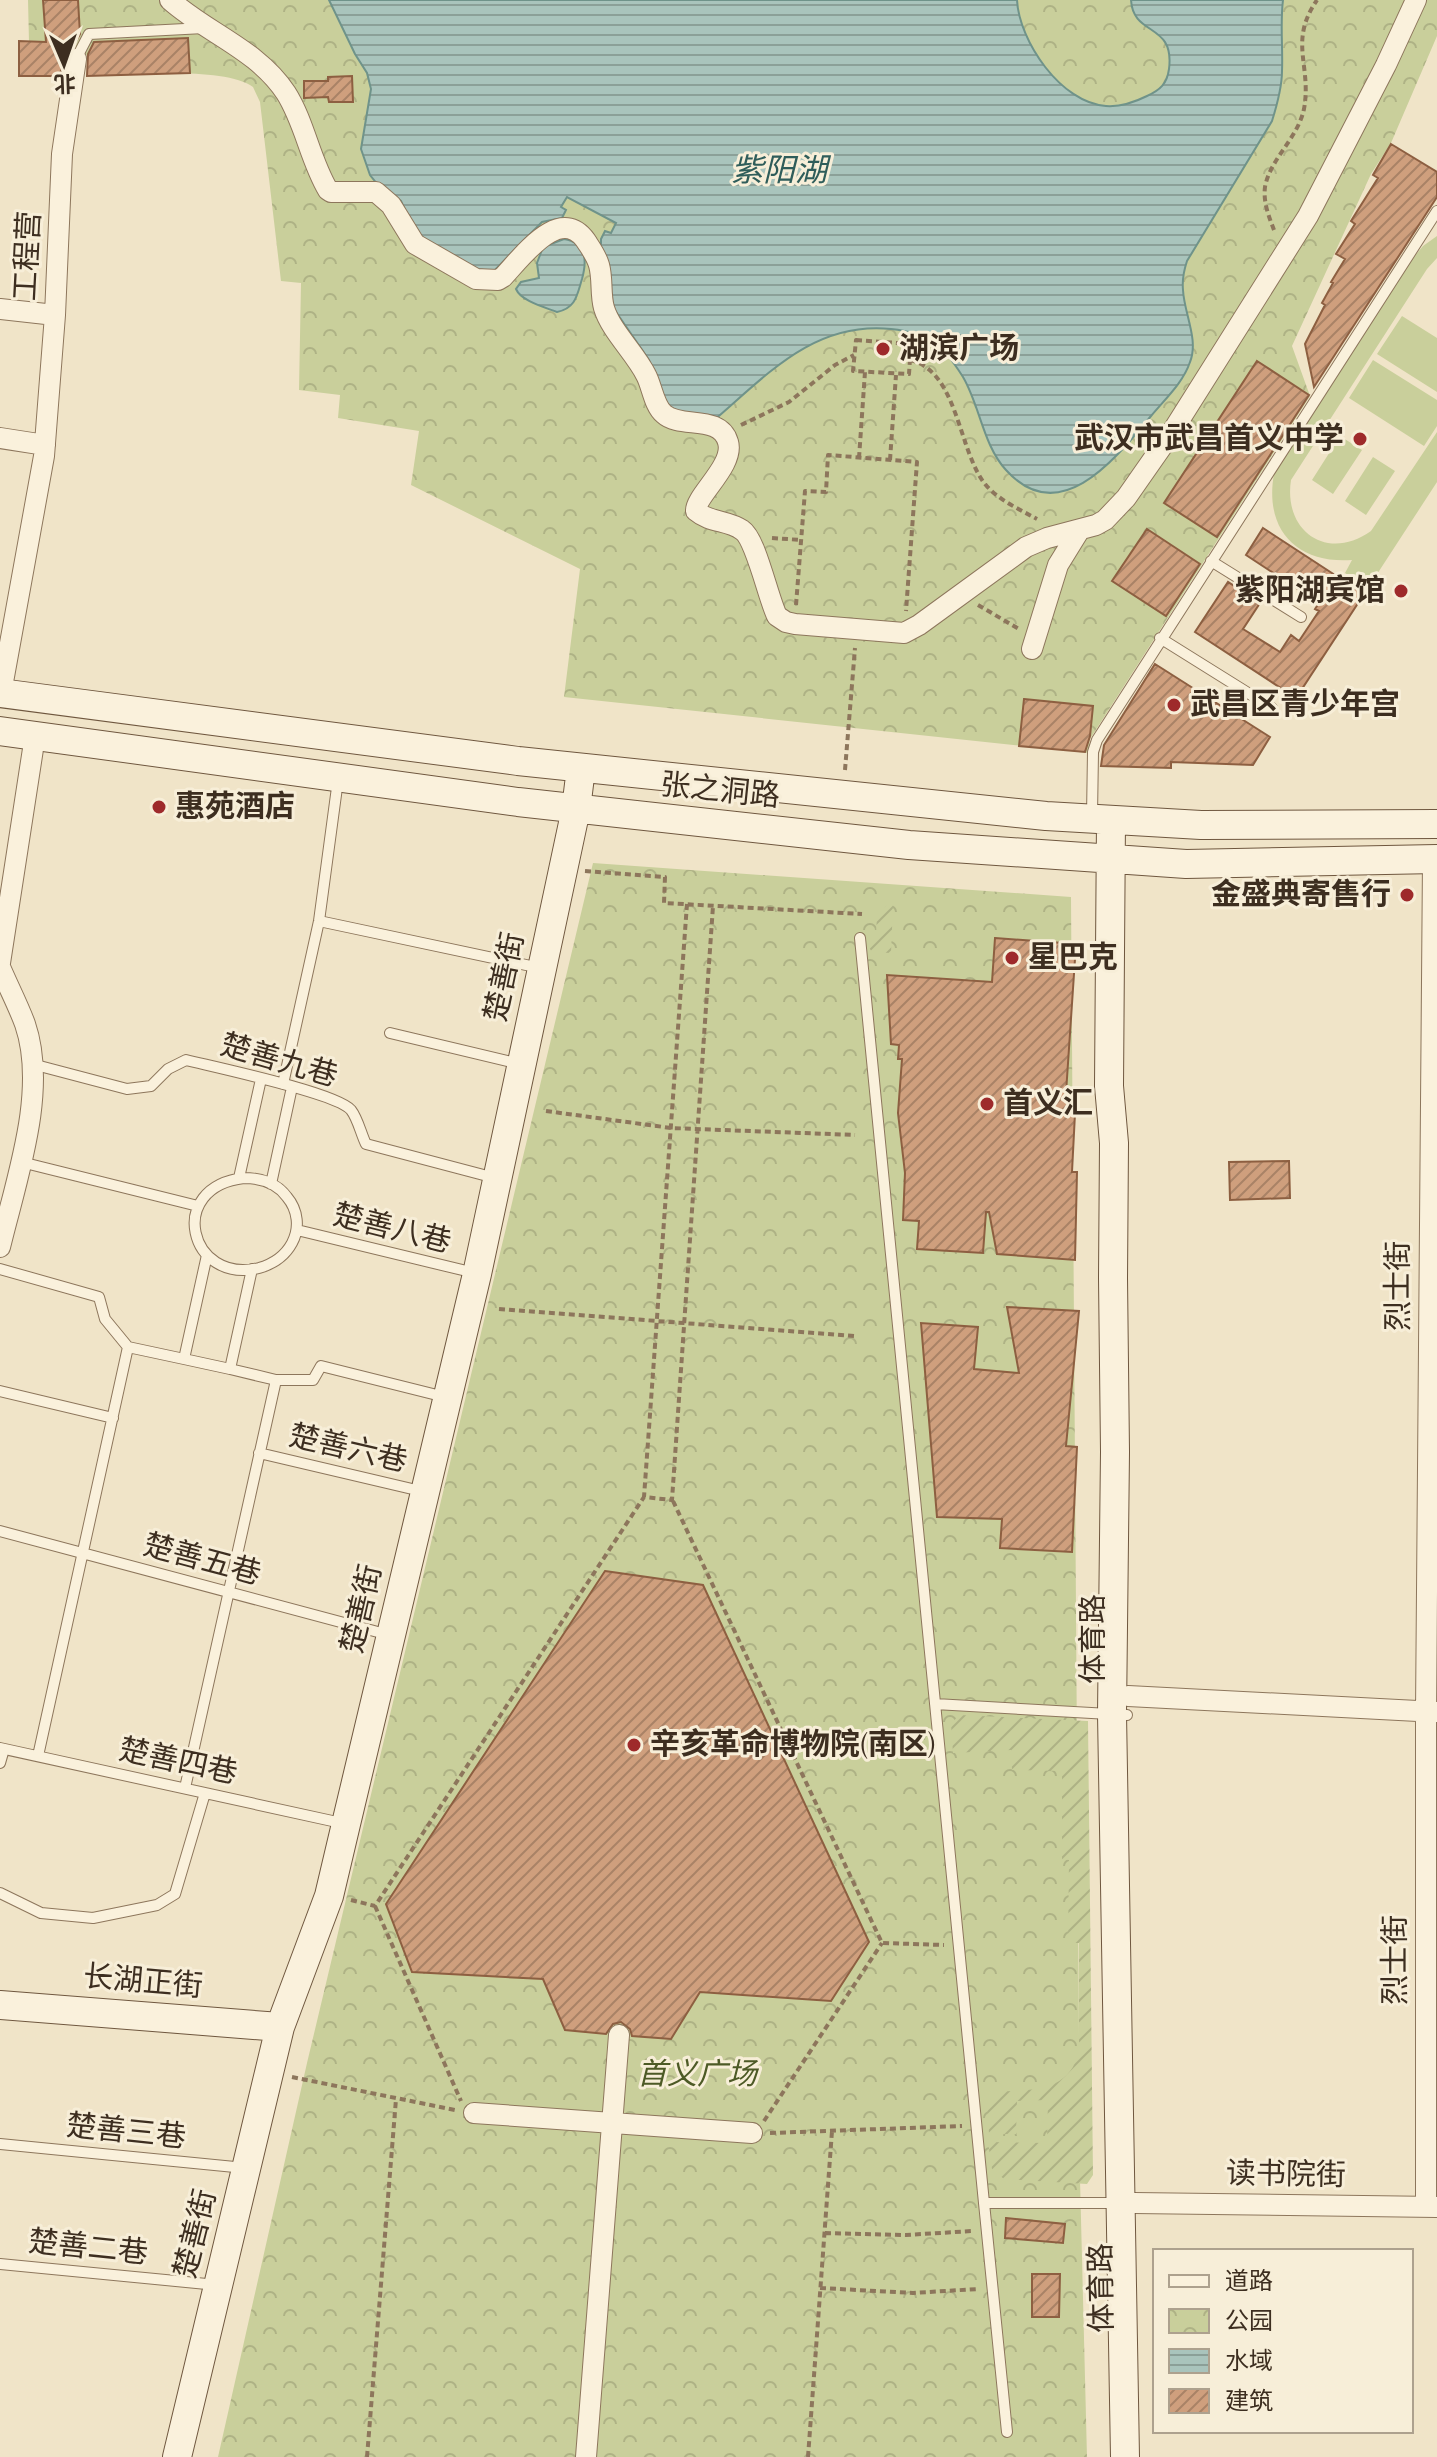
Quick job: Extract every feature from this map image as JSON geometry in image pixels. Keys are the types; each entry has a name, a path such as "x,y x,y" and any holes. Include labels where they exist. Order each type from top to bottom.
{"street":[{"path":"170,0 255,59 274,76 296,110 328,190 376,192 391,205 415,244 476,279 498,280 503,277 547,232 556,228 575,230 584,237 600,266 607,315 639,361 661,411 669,417 714,426 728,442 727,457 695,508 700,515 735,526 749,536 777,616 795,624 904,633 1026,547 1105,520 1126,498 1170,435 1308,216 1386,65 1413,1"},
{"name":"工程营","path":"1,693 45,445 55,315 62,154 76,59"},
{"path":"0,309 55,315"},
{"path":"0,438 45,445"},
{"path":"1033,644 1071,533"},
{"name":"张之洞路","path":"1,693 581,768 1111,821 1201,825 1437,824"},
{"name":"张之洞路","path":"0,731 576,809 909,845 1186,864 1435,860"},
{"path":"0,1247 33,1105 32,1064 26,1025 0,965 35,736"},
{"name":"楚善街","path":"177,2457 280,2027 329,1896 477,1274 576,809 581,768"},
{"name":"体育路","path":"1111,821 1119,860 1109,1086 1114,1143 1115,1452 1122,1708 1127,2203 1140,2457"},
{"name":"烈士街","path":"1431,2207 1435,860"},
{"path":"1122,1708 1432,1712"},
{"name":"长湖正街","path":"0,2005 280,2027"},
{"path":"586,2457 619,2035"},
{"path":"474,2113 754,2134"},
{"path":"1125,2457 1127,2203"},
{"name":"读书院街","path":"1127,2203 1431,2207"}],"lane":[{"path":"76,59 89,34 210,28"},
{"path":"1111,821 1094,747 1160,638 1437,211"},
{"path":"1211,561 1301,617"},
{"path":"1160,638 1272,708"},
{"path":"271,1184 319,921 338,777"},
{"path":"319,921 542,968"},
{"path":"860,938 1007,2432"},
{"path":"390,1033 522,1064"},
{"name":"楚善九巷","path":"32,1064 127,1089 151,1086 168,1069 186,1060 339,1100 351,1110 366,1144 497,1179"},
{"path":"239,1178 261,1079"},
{"path":"20,1162 198,1206"},
{"path":"239,1178 253,1178 271,1184 290,1199 296,1214 297,1230 291,1245 280,1258 252,1269 229,1267 207,1255 194,1233 194,1217 204,1195 218,1185 239,1178"},
{"name":"楚善八巷","path":"297,1230 477,1274"},
{"path":"184,1359 207,1255"},
{"path":"0,1269 99,1297 105,1319 128,1347 276,1380 313,1380 321,1366 448,1397"},
{"path":"230,1369 252,1269"},
{"path":"38,1756 128,1347"},
{"path":"185,1788 276,1380"},
{"path":"0,1391 113,1418"},
{"name":"楚善六巷","path":"259,1453 425,1492"},
{"name":"楚善五巷","path":"0,1531 391,1636"},
{"path":"935,1704 1122,1708"},
{"path":"0,1763 2,1748"},
{"name":"楚善四巷","path":"2,1748 346,1824"},
{"path":"0,1893 41,1913 93,1918 157,1905 175,1894 205,1793"},
{"name":"楚善三巷","path":"0,2144 247,2169"},
{"path":"984,2203 1127,2203"},
{"name":"楚善二巷","path":"0,2264 219,2285"}],"path":[{"path":"1284,255 1268,214 1266,185 1299,124 1304,108 1302,31 1305,18 1317,0"},
{"path":"856,340 911,344 910,360 909,374 853,371 856,340"},
{"path":"723,433 789,402 835,365 854,355"},
{"path":"910,360 924,365 941,384 970,456 985,484 1010,504 1071,533"},
{"path":"859,458 866,371"},
{"path":"890,460 896,374"},
{"path":"795,624 805,491 826,492 828,455 917,462 904,633"},
{"path":"749,536 801,540"},
{"path":"961,594 1033,644"},
{"path":"843,796 857,629"},
{"path":"563,869 665,877 664,903 862,914"},
{"path":"375,1906 644,1497 687,904"},
{"path":"713,906 672,1500 882,1943"},
{"path":"546,1111 671,1128 855,1135"},
{"path":"499,1309 854,1336"},
{"path":"644,1497 672,1500"},
{"path":"329,1896 375,1906"},
{"path":"270,2072 465,2112 375,1906"},
{"path":"882,1943 959,1946"},
{"path":"754,2134 882,1943"},
{"path":"367,2457 396,2099"},
{"path":"754,2134 976,2125"},
{"path":"808,2457 832,2131"},
{"path":"824,2233 906,2235 986,2230"},
{"path":"820,2288 913,2293 992,2288"}],"green space":[{"path":"28,0 1437,0 1437,36 1391,143 1371,174 1292,346 1310,396 1090,739 1088,753 564,697 580,569 411,485 419,431 338,418 340,395 299,390 301,283 281,281 260,102 253,87 239,80 199,74 91,76 90,55 64,55 64,42 29,42"},
{"path":"1437,236 1437,258 1291,480 1290,498 1301,527 1312,537 1325,542 1355,540 1371,531 1437,432 1437,482 1368,588 1345,573 1352,560 1315,556 1288,539 1274,511 1274,474 1413,258"},
{"path":"1402,316 1437,338 1437,392 1377,354"},
{"path":"1373,360 1437,400 1437,426 1424,446 1349,398"},
{"path":"1340,436 1362,450 1333,494 1312,480"},
{"path":"1373,457 1395,471 1366,515 1345,501"},
{"name":"首义广场","path":"593,863 1071,897 1080,2179 1087,2457 218,2457 307,2063"},
{"path":"887,905 893,905 891,953 872,952 868,938 876,938 877,913"},
{"path":"959,1715 1088,1721 1093,2175 1087,2184 1004,2179 992,2169 988,2142 1047,2143 1048,2100 1017,2101 1016,2134 989,2134 988,2097 995,2092 1035,2089 1058,2082 1074,2065 1079,2051 1079,1943 1068,1943 1069,1860 1062,1859 1062,1771 1012,1770 1011,1750 953,1753 951,1724"}],"water":[{"name":"紫阳湖","path":"329,0 1017,0 1025,33 1045,67 1073,94 1089,102 1111,106 1132,102 1156,91 1165,83 1169,69 1166,44 1139,20 1133,12 1131,0 1283,0 1282,77 1272,121 1187,261 1183,290 1193,345 1183,377 1104,467 1086,481 1066,490 1047,493 1026,487 998,460 969,388 949,357 934,342 904,331 863,329 815,342 773,370 713,421 666,408 649,360 614,309 601,239 605,231 611,233 616,223 567,197 561,207 566,210 562,218 542,222 494,271 464,268 415,233 401,201 378,185 370,175 361,149 371,89 367,73"},
{"path":"564,239 581,249 585,266 575,300 557,312 528,300 516,289 521,282 539,278 537,263 543,247"}],"building":[{"path":"43,0 78,0 80,34 73,47 65,52 60,76 19,76 19,41 46,42"},
{"path":"188,38 190,73 87,76 88,54 94,42"},
{"path":"352,76 353,102 329,102 328,97 304,98 304,81 328,81 328,77"},
{"path":"1391,144 1437,172 1437,197 1314,387 1305,344 1325,305 1322,303 1331,282 1345,259 1336,254 1355,224 1351,221 1378,178 1373,175"},
{"path":"1257,361 1309,395 1217,537 1164,503"},
{"path":"1263,528 1364,594 1296,698 1195,632 1228,582 1260,603 1243,629 1280,652 1291,635 1299,641 1319,611 1315,609 1319,603 1246,555"},
{"path":"1147,529 1200,564 1166,616 1112,581"},
{"name":"武昌区青少年宫","path":"1155,664 1270,737 1253,765 1171,762 1171,768 1101,766 1104,745"},
{"path":"1024,699 1093,706 1085,752 1019,746"},
{"name":"首义汇","path":"995,938 1076,944 1066,1093 1076,1094 1072,1172 1077,1172 1075,1260 997,1254 989,1212 986,1212 983,1253 917,1249 919,1221 903,1220 905,1173 898,1113 902,1059 898,1059 899,1045 891,1044 887,975 992,982"},
{"path":"1289,1161 1290,1198 1230,1200 1229,1162"},
{"path":"1007,1307 1079,1311 1066,1446 1077,1447 1072,1552 1000,1548 1002,1519 937,1517 921,1323 978,1327 974,1369 1019,1373"},
{"name":"辛亥革命博物院(南区)","path":"605,1571 703,1585 869,1942 831,2001 700,1992 671,2039 632,2036 630,2029 621,2022 613,2024 606,2034 565,2030 543,1979 412,1972 386,1904"},
{"path":"1006,2218 1065,2224 1063,2243 1005,2238"},
{"path":"1032,2274 1060,2274 1059,2317 1032,2317"}],"place":[{"name":"湖滨广场","path":"883,349"},
{"name":"武汉市武昌首义中学","path":"1360,439"},
{"name":"紫阳湖宾馆","path":"1401,591"},
{"name":"武昌区青少年宫","path":"1174,705"},
{"name":"惠苑酒店","path":"159,807"},
{"name":"金盛典寄售行","path":"1407,895"},
{"name":"星巴克","path":"1012,958"},
{"name":"首义汇","path":"987,1104"},
{"name":"辛亥革命博物院(南区)","path":"634,1745"}]}
